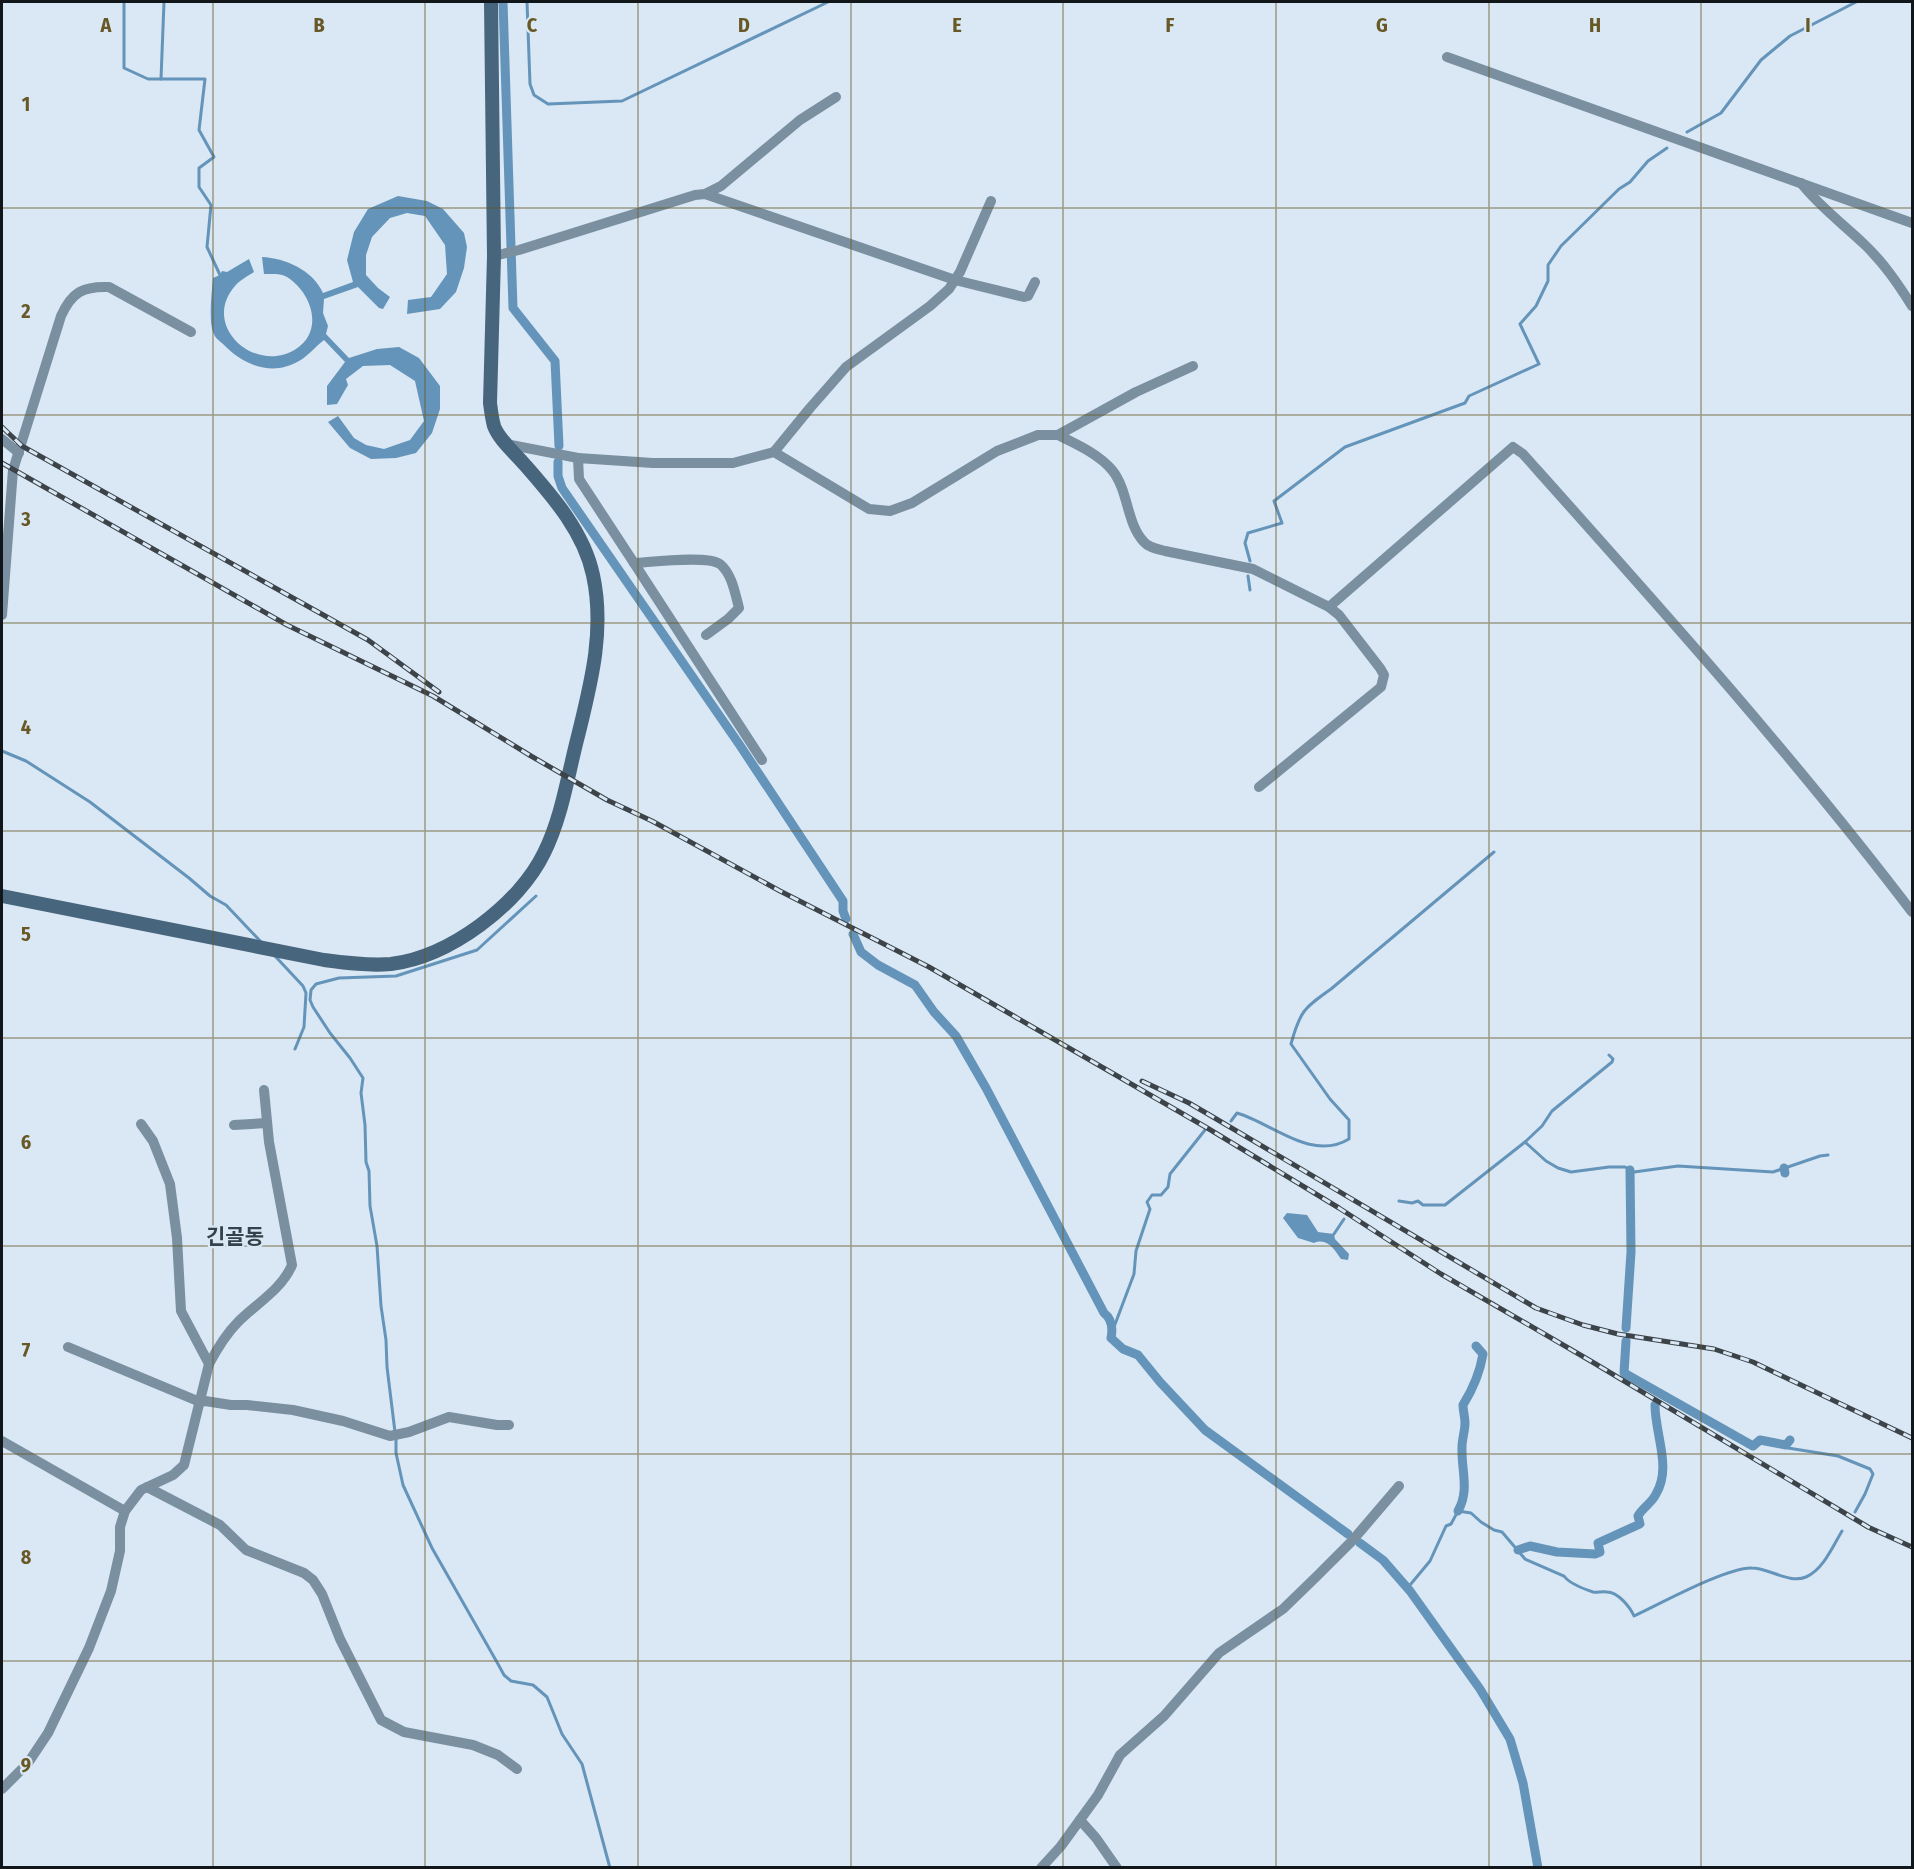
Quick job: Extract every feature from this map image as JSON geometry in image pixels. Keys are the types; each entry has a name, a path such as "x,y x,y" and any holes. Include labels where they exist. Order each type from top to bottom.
{"main road":[{"path":"2,896 324,960 374,965 406,961 439,949 470,932 500,908 529,878 544,854 553,831 595,663 598,631 597,603 593,574 576,531 563,510 494,427 490,403 494,256 491,2"}],"street":[{"path":"1448,57 1912,223"},
{"path":"494,256 695,195 705,194 721,186 800,120 836,97"},
{"path":"1801,183 1892,274 1912,306"},
{"path":"705,194 955,280 1024,297 1028,296 1035,282"},
{"path":"506,444 578,458 653,463 733,463 774,452 846,368 930,306 949,289 991,201"},
{"path":"2,615 12,484 19,453 68,300 79,292 97,287 109,287 191,332"},
{"path":"774,452 869,509 890,511 912,502 997,451 1038,435 1058,435 1136,392 1193,366"},
{"path":"1058,435 1086,451 1112,470 1121,485 1133,523 1144,542 1152,548 1253,569 1329,606 1339,615 1380,668 1384,680 1381,687 1371,697 1259,787"},
{"path":"2,439 19,453"},
{"path":"1329,606 1513,447 1524,454 1673,623 1863,847 1912,912"},
{"path":"578,458 579,478 762,760"},
{"path":"634,563 709,559 720,565 732,581 739,608 706,635"},
{"path":"2,1789 28,1763 48,1733 89,1648 111,1591 120,1551 120,1527 125,1511 136,1496 147,1487 172,1476 184,1465 209,1364 221,1342 236,1323 288,1274 292,1265 267,1123 264,1090"},
{"path":"234,1125 267,1123"},
{"path":"141,1124 153,1140 170,1184 177,1238 181,1311 209,1364"},
{"path":"68,1347 200,1402 293,1410 343,1421 390,1436 409,1432 449,1417 509,1425"},
{"path":"2,1441 125,1511"},
{"path":"1041,1868 1061,1846 1098,1795 1120,1755 1164,1716 1219,1653 1283,1609 1352,1541 1399,1486"},
{"path":"147,1487 220,1525 246,1550 304,1573 313,1580 322,1594 340,1639 381,1720 404,1732 473,1745 498,1755 518,1769"},
{"path":"1080,1820 1118,1868"}],"water":[{"path":"398,196 427,201 443,209 464,233 467,247 464,268 456,292 440,309 407,314 408,300 431,297 447,274 445,245 425,216 407,213 390,218 372,237 366,255 366,275 390,297 383,309 379,308 358,287 324,299 323,313 328,326 326,334 349,358 377,349 399,347 419,358 440,386 440,409 432,433 416,453 396,458 371,459 350,448 328,422 338,416 354,438 366,445 384,449 410,440 424,421 415,381 390,365 363,366 346,379 348,385 337,404 327,405 327,386 345,362 324,340 306,356 289,366 268,368 240,358 217,338 212,329 213,278 220,275 222,271 227,272 249,259 254,272 235,286 226,301 224,316 228,330 237,342 250,351 265,356 280,355 296,349 305,341 310,332 312,322 308,301 303,292 287,277 279,274 264,274 262,257 280,260 297,267 312,278 323,293 353,282 347,260 354,232 368,209"},
{"path":"1287,1213 1307,1215 1318,1232 1334,1234 1335,1239 1349,1254 1348,1260 1341,1259 1327,1243 1314,1243 1298,1238 1283,1218"}],"waterway":[{"path":"124,2 124,68 148,79 205,79 199,130 214,157 199,168 199,187 211,205 207,247 220,275"},
{"path":"161,79 164,2"},
{"path":"503,2 513,308 555,361 559,446"},
{"path":"527,2 530,84 534,95 548,104 622,101 828,2"},
{"path":"1687,132 1721,113 1761,60 1790,36 1856,2"},
{"path":"1250,561 1245,543 1248,533 1282,523 1274,501 1345,447 1465,403 1469,396 1539,364 1520,324 1536,306 1548,281 1548,265 1561,246 1619,189 1630,182 1648,161 1667,148"},
{"path":"558,462 558,476 562,488 739,744 843,901 846,919"},
{"path":"1248,576 1250,590"},
{"path":"2,751 26,761 90,802 210,896 226,905 262,943"},
{"path":"1231,1121 1237,1113 1306,1144 1335,1145 1349,1139 1349,1120 1330,1099 1291,1044 1300,1017 1309,1006 1494,852"},
{"path":"395,1432 377,1246 370,1206 369,1171 366,1162 361,1093 363,1078 313,1007 310,1000 311,990 316,984 339,978 396,976 477,950 536,896"},
{"path":"853,934 861,952 878,965 915,985 934,1012 956,1036 1107,1315 1112,1327 1111,1338 1123,1349 1138,1355 1205,1430 1348,1534"},
{"path":"275,956 303,986 306,993 304,1027 295,1049"},
{"path":"1525,1142 1542,1126 1552,1111 1612,1062 1613,1059 1609,1055"},
{"path":"1114,1327 1134,1274 1136,1251 1150,1209 1147,1202 1152,1195 1161,1195 1168,1187 1170,1174 1205,1130"},
{"path":"1399,1201 1412,1203 1418,1201 1423,1205 1445,1205 1525,1142 1546,1161 1571,1172 1609,1167 1625,1167 1634,1172 1678,1166 1773,1172 1828,1155"},
{"path":"1784,1168 1785,1173"},
{"path":"1626,1328 1631,1252 1630,1170"},
{"path":"1334,1234 1344,1219"},
{"path":"1626,1341 1624,1373 1753,1446 1760,1440 1786,1445 1790,1440"},
{"path":"1458,1511 1464,1495 1463,1405 1476,1380 1483,1354 1476,1346"},
{"path":"1518,1550 1530,1546 1557,1552 1595,1554 1600,1552 1598,1543 1640,1524 1638,1516 1654,1497 1661,1484 1663,1473 1655,1405"},
{"path":"396,1439 396,1453 403,1485 432,1548 504,1675 511,1681 533,1685 547,1697 562,1734 582,1764 610,1868"},
{"path":"1786,1445 1788,1448 1838,1456 1870,1469 1873,1474 1855,1512"},
{"path":"1410,1585 1430,1561 1446,1526 1451,1524 1458,1511 1471,1513 1494,1530 1502,1532 1525,1559 1564,1576 1585,1589 1615,1594 1627,1604 1634,1616 1676,1595 1741,1569 1759,1569 1793,1579 1806,1577 1818,1569 1842,1531"},
{"path":"1360,1543 1383,1560 1410,1591 1480,1689 1510,1739 1523,1783 1538,1868"}],"railway":[{"path":"2,427 22,446 368,640 439,692"},
{"path":"2,463 287,625 433,696 607,800 652,821 780,891 929,967 1209,1129 1339,1208 1441,1274 1868,1527 1912,1547"},
{"path":"1142,1081 1189,1103 1536,1308 1583,1325 1618,1334 1714,1349 1753,1362 1912,1438"}],"district":[{"name":"긴골동","path":"235,1237"}]}
